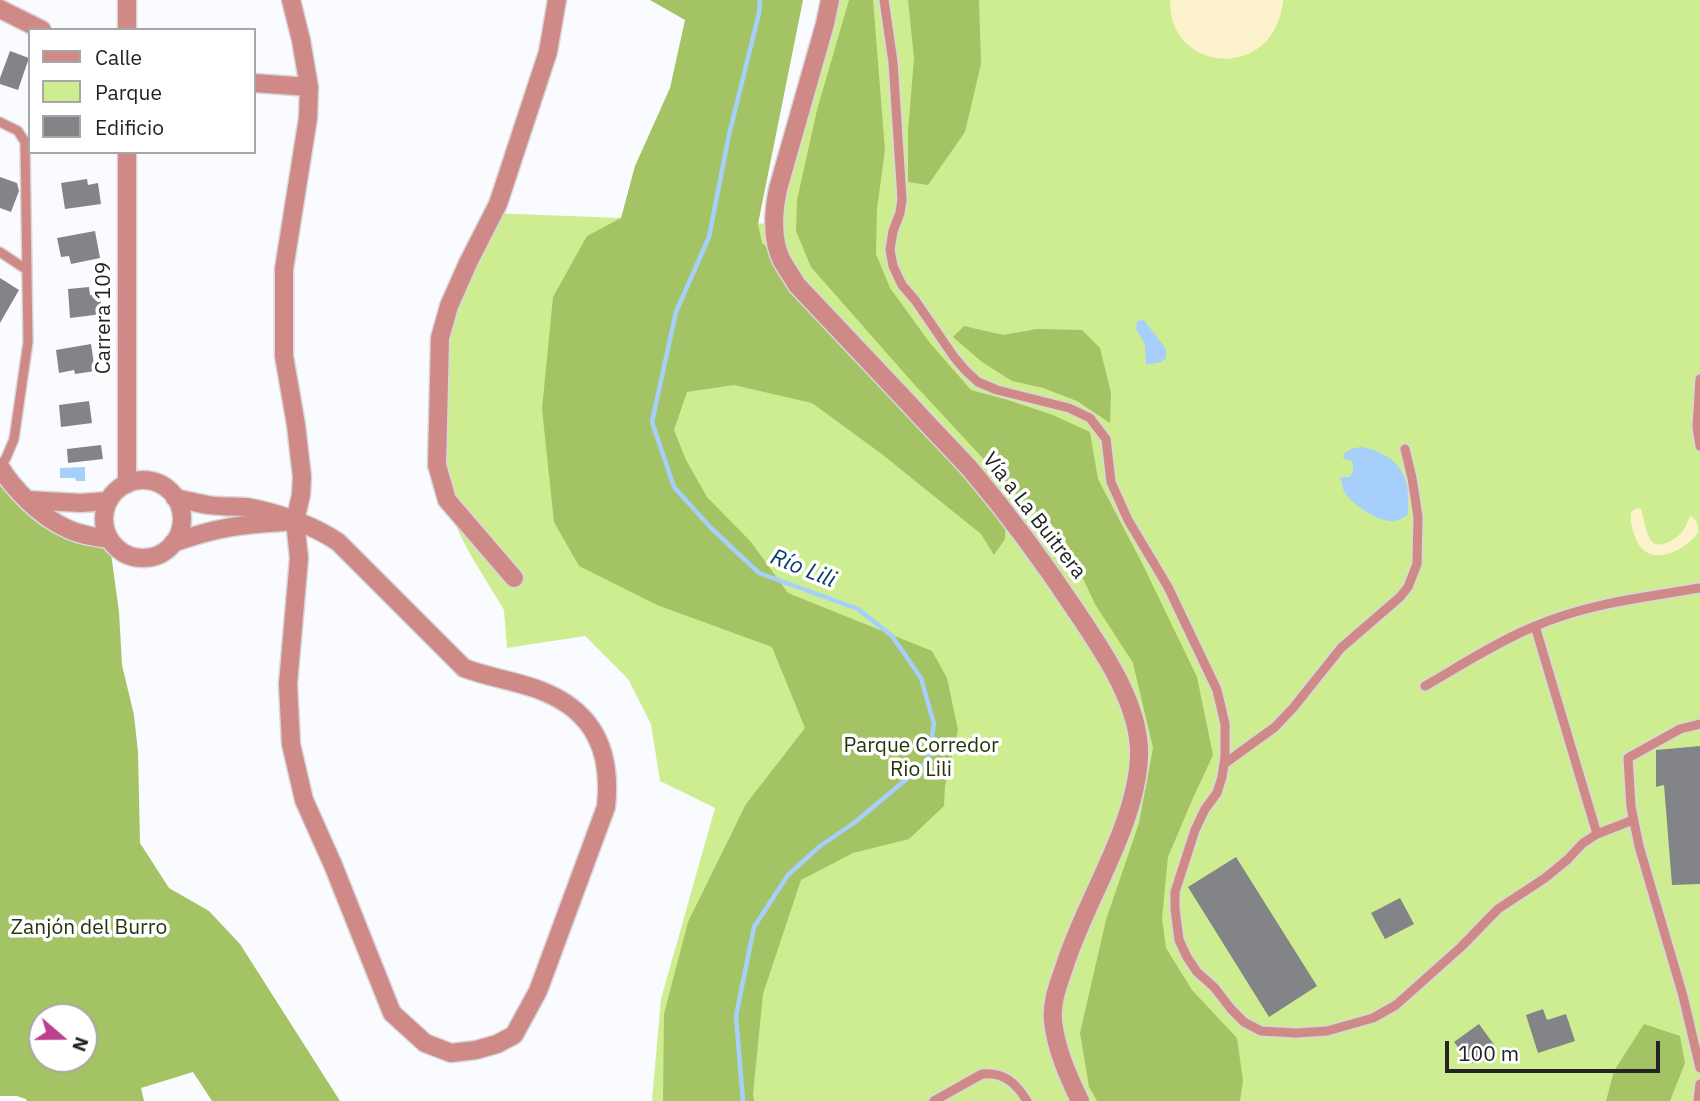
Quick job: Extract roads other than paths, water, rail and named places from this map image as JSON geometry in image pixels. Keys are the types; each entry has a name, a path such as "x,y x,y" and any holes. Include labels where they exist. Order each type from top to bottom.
{"street":[{"path":"127,0 127,28"},
{"path":"175,498 209,505 246,508 295,521 322,531 338,542 464,668 542,691 564,702 585,718 601,747 606,766 606,807 538,991 514,1035 498,1044 451,1053 425,1043 393,1013 304,800 291,744 288,684 299,558 295,521 302,477 284,356 284,269 308,118 309,88 291,0"},
{"path":"514,578 447,500 437,465 440,338 449,306 498,204 548,52 557,0"},
{"name":"Vía a La Buitrera","path":"830,0 776,198 774,224 781,260 797,285 970,469 1011,519 1056,579 1100,646 1133,712 1138,734 1139,758 1133,794 1123,828 1074,937 1054,998 1056,1039 1080,1101"},
{"path":"0,9 38,28"},
{"path":"256,82 309,88"},
{"name":"Carrera 109","path":"127,154 127,484"},
{"path":"0,467 8,480 47,517 64,528 84,535 110,539"},
{"path":"140,480 154,482 166,488 175,498 181,513 178,536 160,554 140,558 128,555 110,539 104,521 108,501 116,491 127,484 140,480"},
{"path":"27,500 81,503 108,501"},
{"path":"173,543 202,532 229,526 295,521"}],"lane":[{"path":"884,0 893,62 902,199 890,250 902,285 954,357 978,382 997,390 1069,408 1090,418 1106,439 1111,482 1128,520 1168,587 1217,690 1225,724 1222,777 1217,793 1195,830 1175,892 1179,940 1197,972 1244,1021 1261,1031 1310,1033 1373,1018 1396,1005 1461,947 1498,909 1545,878 1583,843 1597,834 1633,820"},
{"path":"0,122 18,131 25,142 28,342 14,439 0,467"},
{"path":"0,252 27,270"},
{"path":"1700,379 1700,446"},
{"path":"1224,764 1275,727 1341,648 1408,587 1417,564 1418,517 1405,449"},
{"path":"1425,687 1505,640 1535,626 1628,600 1700,588"},
{"path":"1535,626 1597,834"},
{"path":"1700,724 1680,729 1628,758 1633,820 1639,846 1684,996 1700,1068"},
{"path":"934,1101 982,1074 991,1073 1016,1084 1027,1101"},
{"path":"1698,1101 1700,1084"}],"water":[{"path":"1144,320 1166,349 1166,358 1161,362 1146,365 1145,344 1136,329 1137,321"},
{"path":"1360,447 1387,457 1402,472 1408,501 1408,514 1403,518 1387,521 1373,516 1345,493 1340,477 1349,477 1353,468 1352,461 1343,458 1344,454"},
{"path":"85,467 85,481 60,478 60,468"}],"waterway":[{"name":"Río Lili","path":"743,1101 736,1016 754,927 788,875 820,846 854,823 928,761 934,724 921,678 892,636 858,609 759,573 712,529 674,487 652,422 676,312 709,237 760,0"}],"park label":[{"name":"Parque Corredor Rio Lili","path":"921,758"},
{"name":"Zanjón del Burro","path":"89,928"}]}
